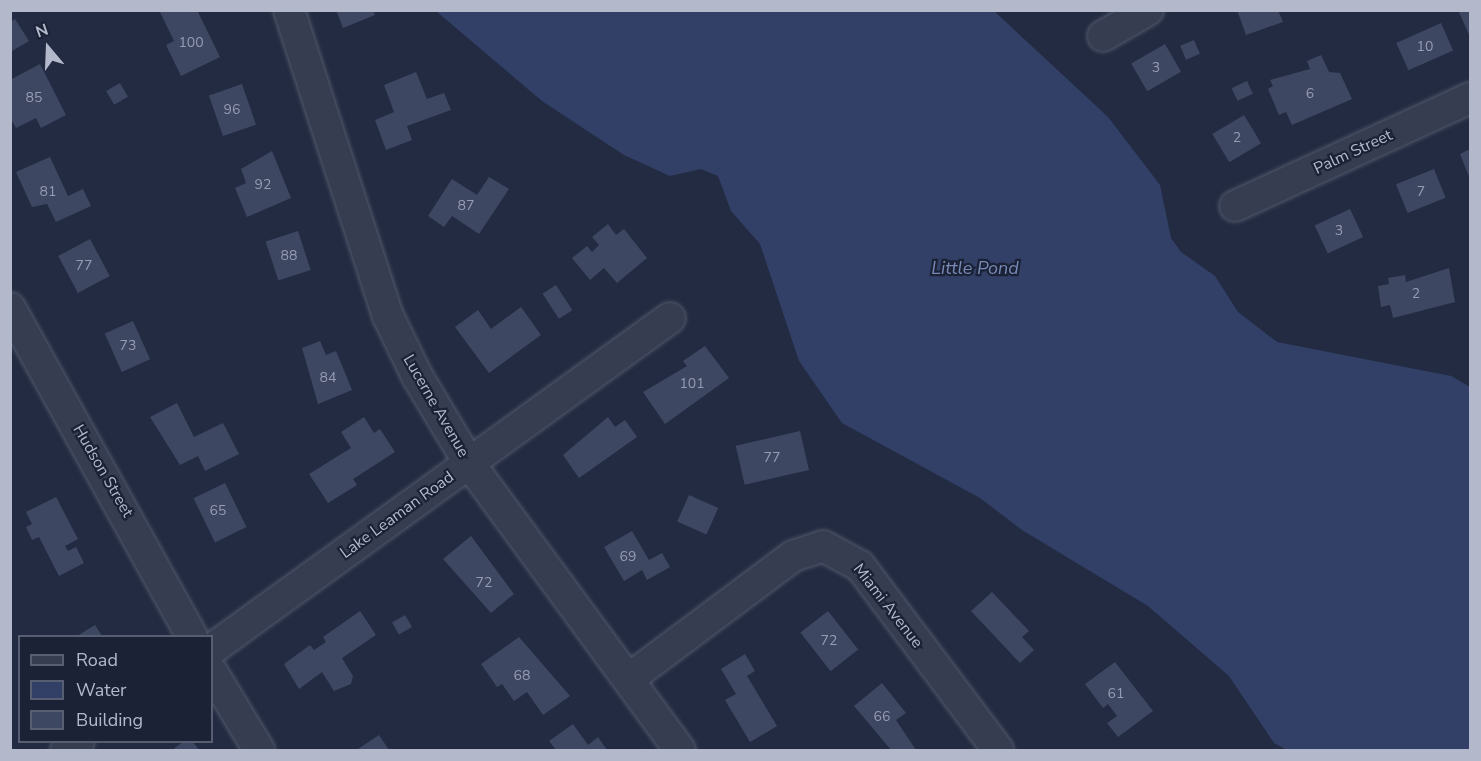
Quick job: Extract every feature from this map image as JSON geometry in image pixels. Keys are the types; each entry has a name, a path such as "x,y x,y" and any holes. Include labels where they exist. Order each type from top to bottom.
{"street":[{"name":"Lucerne Avenue","path":"289,10 388,316 469,464 630,678 680,750"},
{"path":"1103,36 1148,10"},
{"name":"Palm Street","path":"1236,206 1470,98"},
{"name":"Hudson Street","path":"10,308 191,635"},
{"name":"Lake Leaman Road","path":"213,648 670,318"},
{"name":"Miami Avenue","path":"630,678 793,556 823,546 860,566 998,750"},
{"path":"213,674 259,750"}],"water":[{"name":"Little Pond","path":"436,11 994,11 1108,117 1160,185 1171,238 1181,252 1215,276 1238,312 1277,342 1451,376 1470,387 1470,750 1287,750 1274,743 1229,676 1148,606 1022,530 980,498 842,423 799,361 760,244 731,211 718,176 701,169 670,176 624,155 542,101"}],"building":[{"path":"159,10 197,10 220,57 181,76 166,45 174,41"},
{"path":"336,10 373,10 375,15 343,28"},
{"path":"1237,10 1278,10 1283,22 1246,35"},
{"path":"1458,10 1470,10 1470,37"},
{"path":"15,19 29,41 12,51 10,22"},
{"path":"1441,23 1453,50 1408,70 1396,43"},
{"path":"1194,40 1200,54 1186,60 1180,46"},
{"path":"1165,44 1181,72 1147,91 1131,64"},
{"path":"1321,55 1329,72 1340,73 1352,99 1292,125 1286,112 1279,115 1268,89 1273,86 1270,80 1310,69 1307,61"},
{"path":"40,64 66,115 41,128 36,118 16,128 10,118 10,80"},
{"path":"416,72 427,99 444,93 451,110 407,126 412,140 386,150 375,120 394,112 384,85"},
{"path":"1247,81 1253,94 1238,101 1232,88"},
{"path":"120,83 128,97 114,105 106,91"},
{"path":"242,84 256,125 223,136 209,95"},
{"path":"1244,115 1261,143 1229,162 1212,134"},
{"path":"1470,149 1470,179 1460,154"},
{"path":"272,151 291,198 247,217 235,188 246,183 241,169"},
{"path":"50,157 68,196 83,189 91,206 56,222 47,204 32,207 16,172"},
{"path":"1434,169 1446,198 1408,213 1396,184"},
{"path":"489,177 509,189 479,234 452,216 444,227 428,216 452,179 477,195"},
{"path":"1350,209 1363,237 1328,254 1315,225"},
{"path":"608,224 616,235 624,229 647,258 617,283 604,268 590,280 572,258 587,246 592,252 599,245 592,237"},
{"path":"298,231 311,270 278,280 266,242"},
{"path":"90,239 110,276 78,293 58,256"},
{"path":"1449,268 1455,302 1393,318 1390,305 1381,307 1378,286 1389,284 1388,278 1405,275 1406,282"},
{"path":"556,285 572,310 559,319 543,294"},
{"path":"521,307 541,335 489,373 455,327 478,310 491,329"},
{"path":"133,321 150,359 122,372 105,334"},
{"path":"320,341 326,355 336,351 352,390 318,404 302,348"},
{"path":"705,346 729,378 665,424 643,392 687,366 683,361"},
{"path":"177,403 194,437 223,423 239,454 205,471 198,456 180,465 150,417"},
{"path":"364,417 374,433 380,429 395,452 353,479 357,485 328,503 309,474 351,448 341,432"},
{"path":"608,417 615,427 625,420 637,437 579,478 563,455"},
{"path":"800,431 809,470 745,485 736,446"},
{"path":"225,483 246,527 215,542 194,498"},
{"path":"689,495 718,508 706,535 677,521"},
{"path":"56,497 78,539 65,546 68,551 76,547 84,563 59,576 39,537 32,540 26,527 32,524 26,512"},
{"path":"632,531 649,560 662,553 670,567 647,580 642,570 624,581 604,547"},
{"path":"471,536 514,594 491,613 443,559"},
{"path":"992,592 1029,631 1022,637 1034,650 1020,663 971,611"},
{"path":"360,611 376,635 342,658 353,676 351,684 334,691 322,672 299,689 284,664 310,645 314,650 326,642 323,637"},
{"path":"828,611 858,650 831,671 800,633"},
{"path":"405,615 412,627 399,635 392,622"},
{"path":"95,625 101,635 79,635"},
{"path":"519,637 570,696 543,715 527,692 514,701 502,684 497,687 481,664"},
{"path":"745,654 755,671 747,676 777,726 750,742 725,700 736,694 721,669"},
{"path":"1115,662 1153,711 1118,737 1107,723 1117,716 1108,704 1103,708 1085,684"},
{"path":"882,683 906,713 896,720 916,750 891,750 854,706"},
{"path":"573,724 588,745 598,737 607,750 556,750 549,741"},
{"path":"379,735 389,750 358,749"},
{"path":"182,743 194,743 199,750 172,750"}]}
